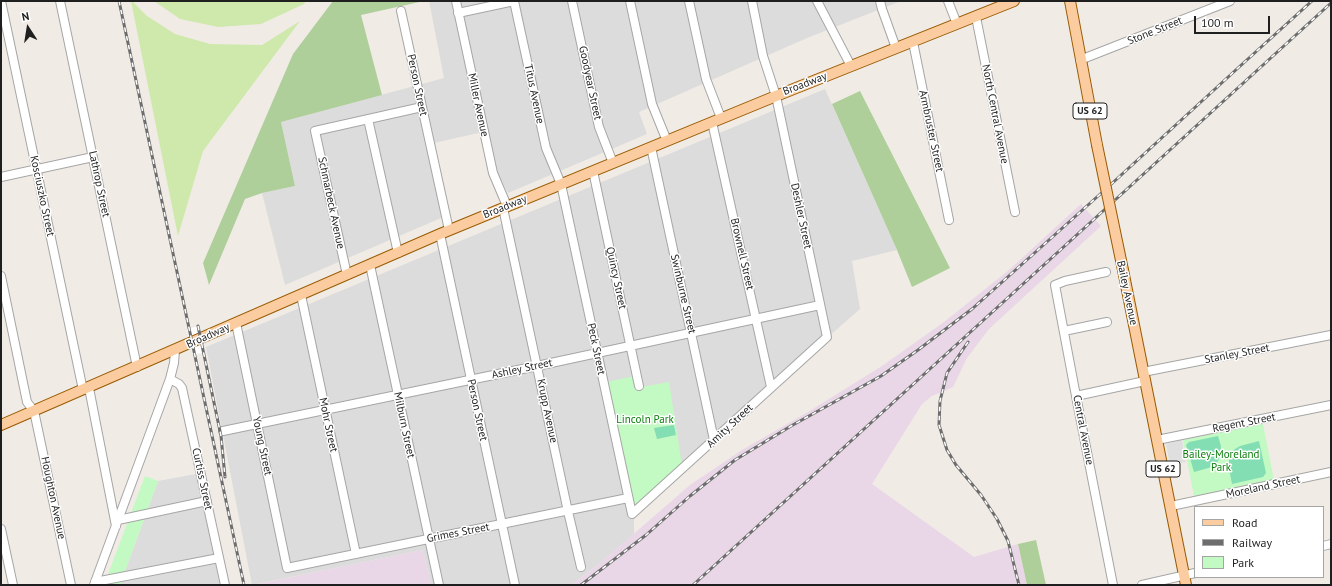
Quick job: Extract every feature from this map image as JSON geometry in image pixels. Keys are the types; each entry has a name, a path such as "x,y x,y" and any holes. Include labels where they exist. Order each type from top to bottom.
{"main road":[{"name":"Broadway","path":"1,425 444,232 776,96 1014,1"},
{"name":"Bailey Avenue","path":"1070,1 1097,145 1186,580"}],"street":[{"name":"Kosciuszko Street","path":"1,1 36,170 117,523"},
{"name":"Lathrop Street","path":"60,1 137,367"},
{"name":"Miller Avenue","path":"456,1 493,173 505,207"},
{"path":"458,13 514,1"},
{"name":"Titus Avenue","path":"514,1 546,148 561,184"},
{"name":"Goodyear Street","path":"572,1 599,127 613,163"},
{"path":"630,1 652,104 667,141"},
{"name":"Brownell Street","path":"689,1 706,79 717,120 756,319 771,387"},
{"name":"Deshler Street","path":"752,1 763,56 776,96 827,337"},
{"path":"817,1 851,66"},
{"path":"880,1 896,48"},
{"path":"948,1 957,24"},
{"name":"Stone Street","path":"1080,60 1230,1"},
{"name":"Person Street","path":"401,11 422,107 470,380 515,585"},
{"name":"North Central Avenue","path":"976,17 1015,212"},
{"name":"Armbruster Street","path":"913,42 949,220"},
{"path":"398,253 368,119 422,107"},
{"name":"Schmarbeck Avenue","path":"347,275 315,131 368,119"},
{"name":"Swinburne Street","path":"651,147 714,440"},
{"path":"1,178 93,157"},
{"name":"Quincy Street","path":"593,171 639,386"},
{"name":"Peck Street","path":"561,184 632,514"},
{"name":"Krupp Avenue","path":"505,207 537,366 581,567"},
{"name":"Milburn Street","path":"370,265 438,585"},
{"name":"Central Avenue","path":"1106,272 1065,281 1055,285 1113,585"},
{"name":"Houghton Avenue","path":"1,276 27,402 34,411 71,585"},
{"name":"Mohr Street","path":"301,295 356,554"},
{"name":"Ashley Street","path":"223,431 537,366 820,305"},
{"path":"1064,331 1107,322"},
{"name":"Young Street","path":"236,323 287,568"},
{"name":"Stanley Street","path":"1076,396 1144,377 1331,335"},
{"name":"Amity Street","path":"632,514 827,337"},
{"path":"95,584 170,379 174,363 175,350"},
{"name":"Curtiss Street","path":"170,379 179,384 182,388 225,585"},
{"name":"Regent Street","path":"1157,440 1331,405"},
{"name":"Moreland Street","path":"1171,506 1331,472"},
{"name":"Grimes Street","path":"287,568 628,498"},
{"path":"117,523 207,501"},
{"path":"1,528 13,585"},
{"path":"95,584 219,558"},
{"path":"1142,585 1186,580 1194,574"}],"shaded area":[{"path":"429,1 901,1 807,38 639,112 647,134 508,193 496,170 487,131 434,143 448,215 285,285 262,193 295,186 281,122 444,78"},
{"path":"825,89 897,250 852,261 860,309 634,509 634,534 599,564 571,585 431,585 423,550 252,585 206,347"},
{"path":"1081,204 1101,226 989,329 967,358 953,387 932,396 922,404 872,484 974,557 1018,544 1027,585 571,585 599,564 690,485 742,450 808,412 882,366 944,322 1009,270"},
{"path":"1182,440 1186,462 1170,465 1166,444"},
{"path":"196,474 220,585 120,585 158,481"},
{"path":"423,550 431,585 253,585"}],"green space":[{"path":"131,1 147,16 175,34 210,44 262,45 300,21 203,151 178,236"},
{"path":"154,1 306,1 304,4 261,24 218,27 180,19"},
{"path":"333,1 424,1 361,15 382,95 281,122 295,186 262,193 245,199 209,285 203,263 293,54"},
{"path":"860,91 950,268 912,287 832,104"},
{"name":"Lincoln Park","path":"634,376 636,388 669,382 682,465 634,509 607,382"},
{"name":"Bailey-Moreland Park","path":"1263,424 1274,480 1194,496 1183,440"},
{"path":"674,425 676,435 657,439 654,428"},
{"path":"1218,436 1221,446 1220,456 1217,463 1212,467 1194,472 1186,445 1189,442"},
{"path":"1259,441 1266,473 1263,477 1232,484 1229,469 1229,458 1232,451 1240,446"},
{"path":"145,476 158,481 120,585 104,585"},
{"path":"1036,540 1046,585 1027,585 1018,544"}],"pier":[{"path":"199,326 205,352 193,355 187,329"}],"railway":[{"path":"119,1 244,585"},
{"path":"581,585 646,535 690,496 735,460 791,426 881,376 972,309 1312,1"},
{"path":"693,585 1331,3"},
{"path":"198,326 221,436 225,477"},
{"path":"968,342 947,373 940,401 939,425 947,450 956,465 981,495 997,519 1008,541 1019,585"}]}
